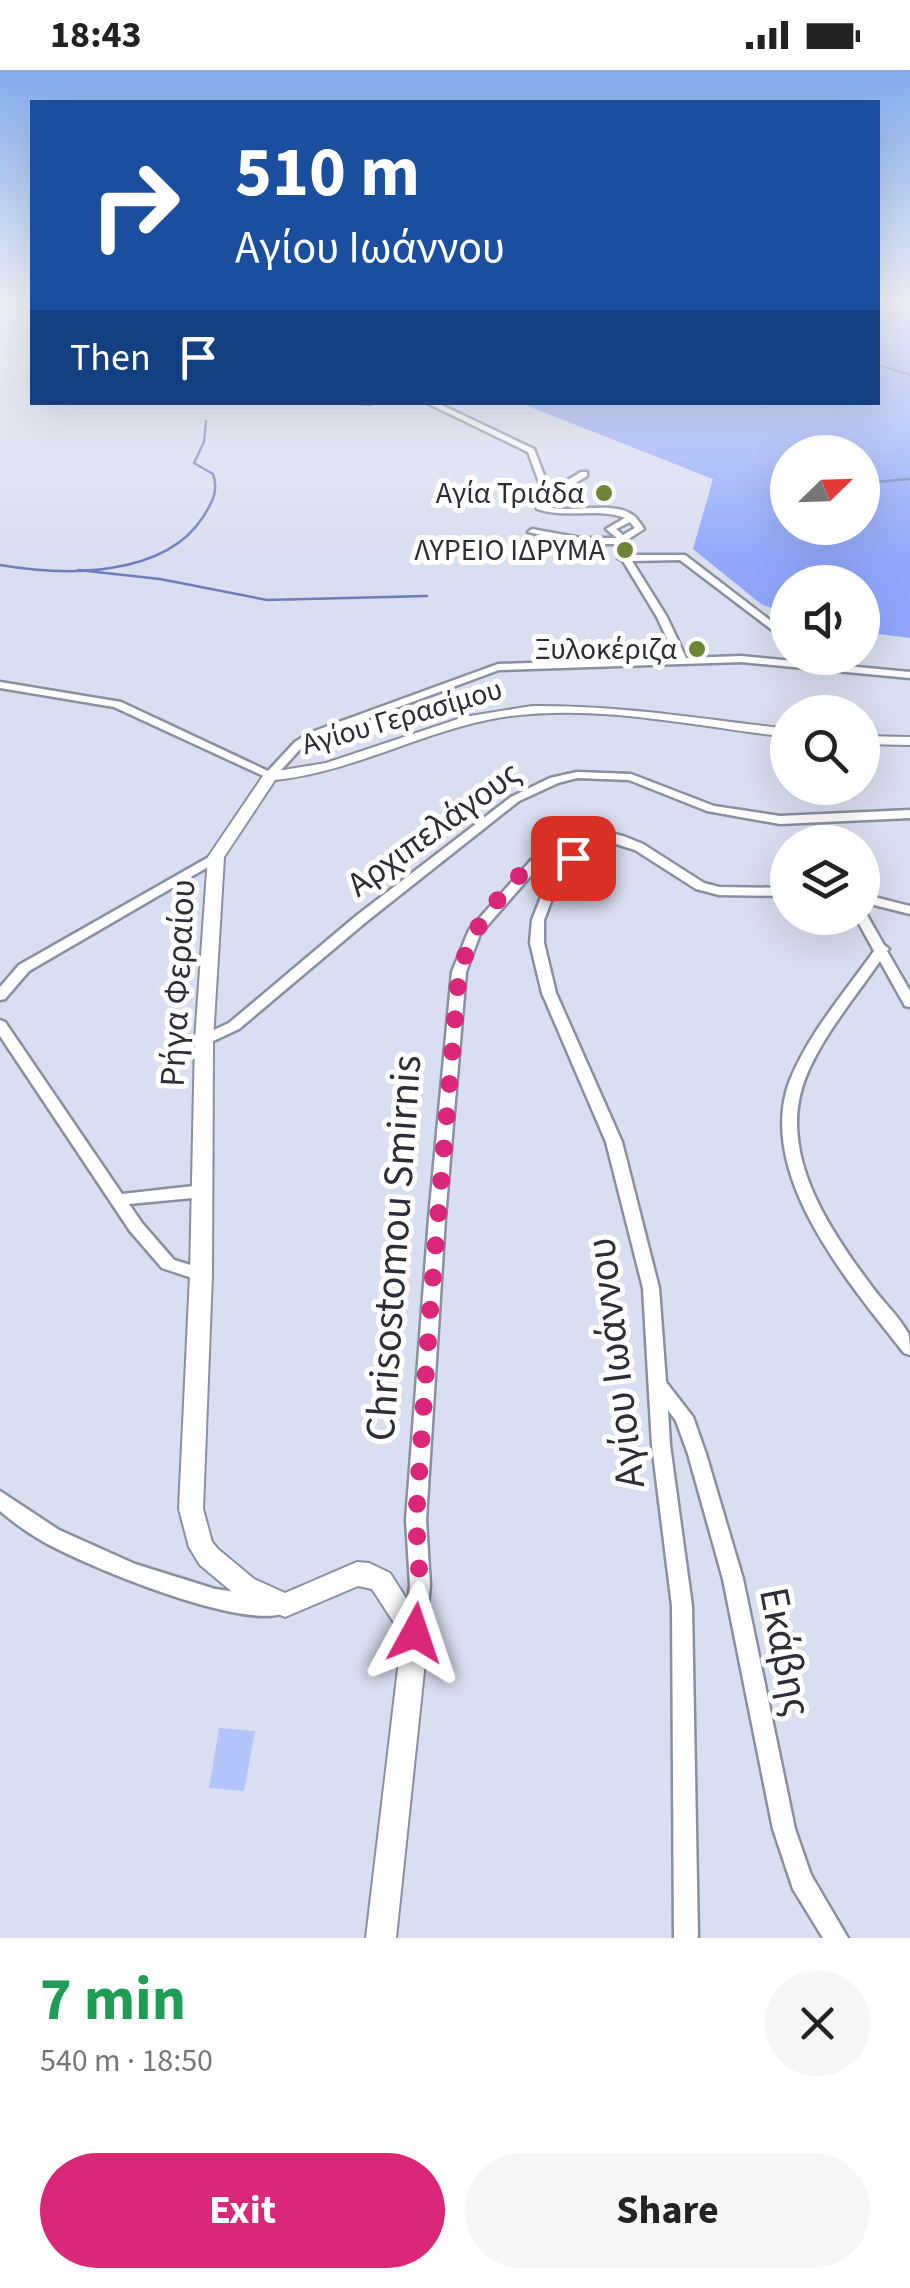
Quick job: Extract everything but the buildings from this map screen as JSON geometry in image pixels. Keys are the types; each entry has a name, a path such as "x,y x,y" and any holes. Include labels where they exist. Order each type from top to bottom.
{"street":[{"path":"434,405 531,451 548,496"},
{"path":"532,532 580,540 621,540 640,529 625,513 546,510 540,506 548,496 584,474"},
{"path":"632,518 610,529 621,540 623,558 662,617 682,660"},
{"path":"623,558 682,557 770,625"},
{"name":"Ρήγα Φεραίου","path":"285,1605 222,1570 201,1547 194,1524 204,1040 216,857 270,776 313,735 489,668 682,660 770,661"},
{"name":"Ρήγα Φεραίου","path":"880,673 910,675"},
{"path":"0,685 116,704 270,776"},
{"name":"Αγίου Γερασίμου","path":"270,776 315,772 456,724 513,712 602,713 770,731"},
{"path":"880,741 910,742"},
{"name":"Αρχιπελάγους","path":"204,1040 234,1026 514,800 554,780 577,775 631,777 711,809 780,820 910,814"},
{"name":"Chrisostomou Smirnis","path":"381,1938 420,1585 416,1520 459,972 479,926 537,861 563,842 582,835 598,833 619,839"},
{"path":"619,839 700,886 718,891 770,892"},
{"name":"Αγίου Ιωάννου","path":"619,839 584,849 552,882 538,920 537,943 549,993 614,1142 651,1288 656,1382 682,1606 686,1938"},
{"path":"0,996 24,968 216,857"},
{"path":"880,902 910,910"},
{"path":"873,935 910,1003"},
{"path":"882,949 807,1058 794,1088 790,1127 794,1158 810,1204 910,1348"},
{"path":"0,1025 116,1200 168,1264 201,1275"},
{"path":"116,1200 203,1191"},
{"name":"Εκάβης","path":"656,1382 684,1417 697,1454 733,1578 784,1829 801,1881 836,1938"},
{"path":"0,1499 11,1512 42,1532 150,1577 224,1602 255,1608 285,1605 356,1574 369,1574 388,1588 415,1633"}],"shaded area":[{"path":"880,389 910,389 910,638 880,634 880,565 770,565 770,607 693,549 713,479 525,405 880,405"},
{"path":"219,1728 255,1731 244,1791 209,1788"}],"waterway":[{"path":"85,571 138,562 164,552 186,537 203,517 215,491 213,474 194,463 204,442 206,421"},
{"path":"880,482 910,479"},
{"path":"0,565 85,571"},
{"path":"78,570 85,571"},
{"path":"85,571 160,579 267,600 427,596"}],"place":[{"name":"Αγία Τριάδα","path":"604,493"},
{"name":"ΛΥΡΕΙΟ ΙΔΡΥΜΑ","path":"625,550"},
{"name":"Ξυλοκέριζα","path":"697,649"}],"route":[{"path":"415,1633 420,1585 416,1520 459,972 474,933 537,861 563,842 582,835 598,833 619,839 590,846 573,858"}]}
